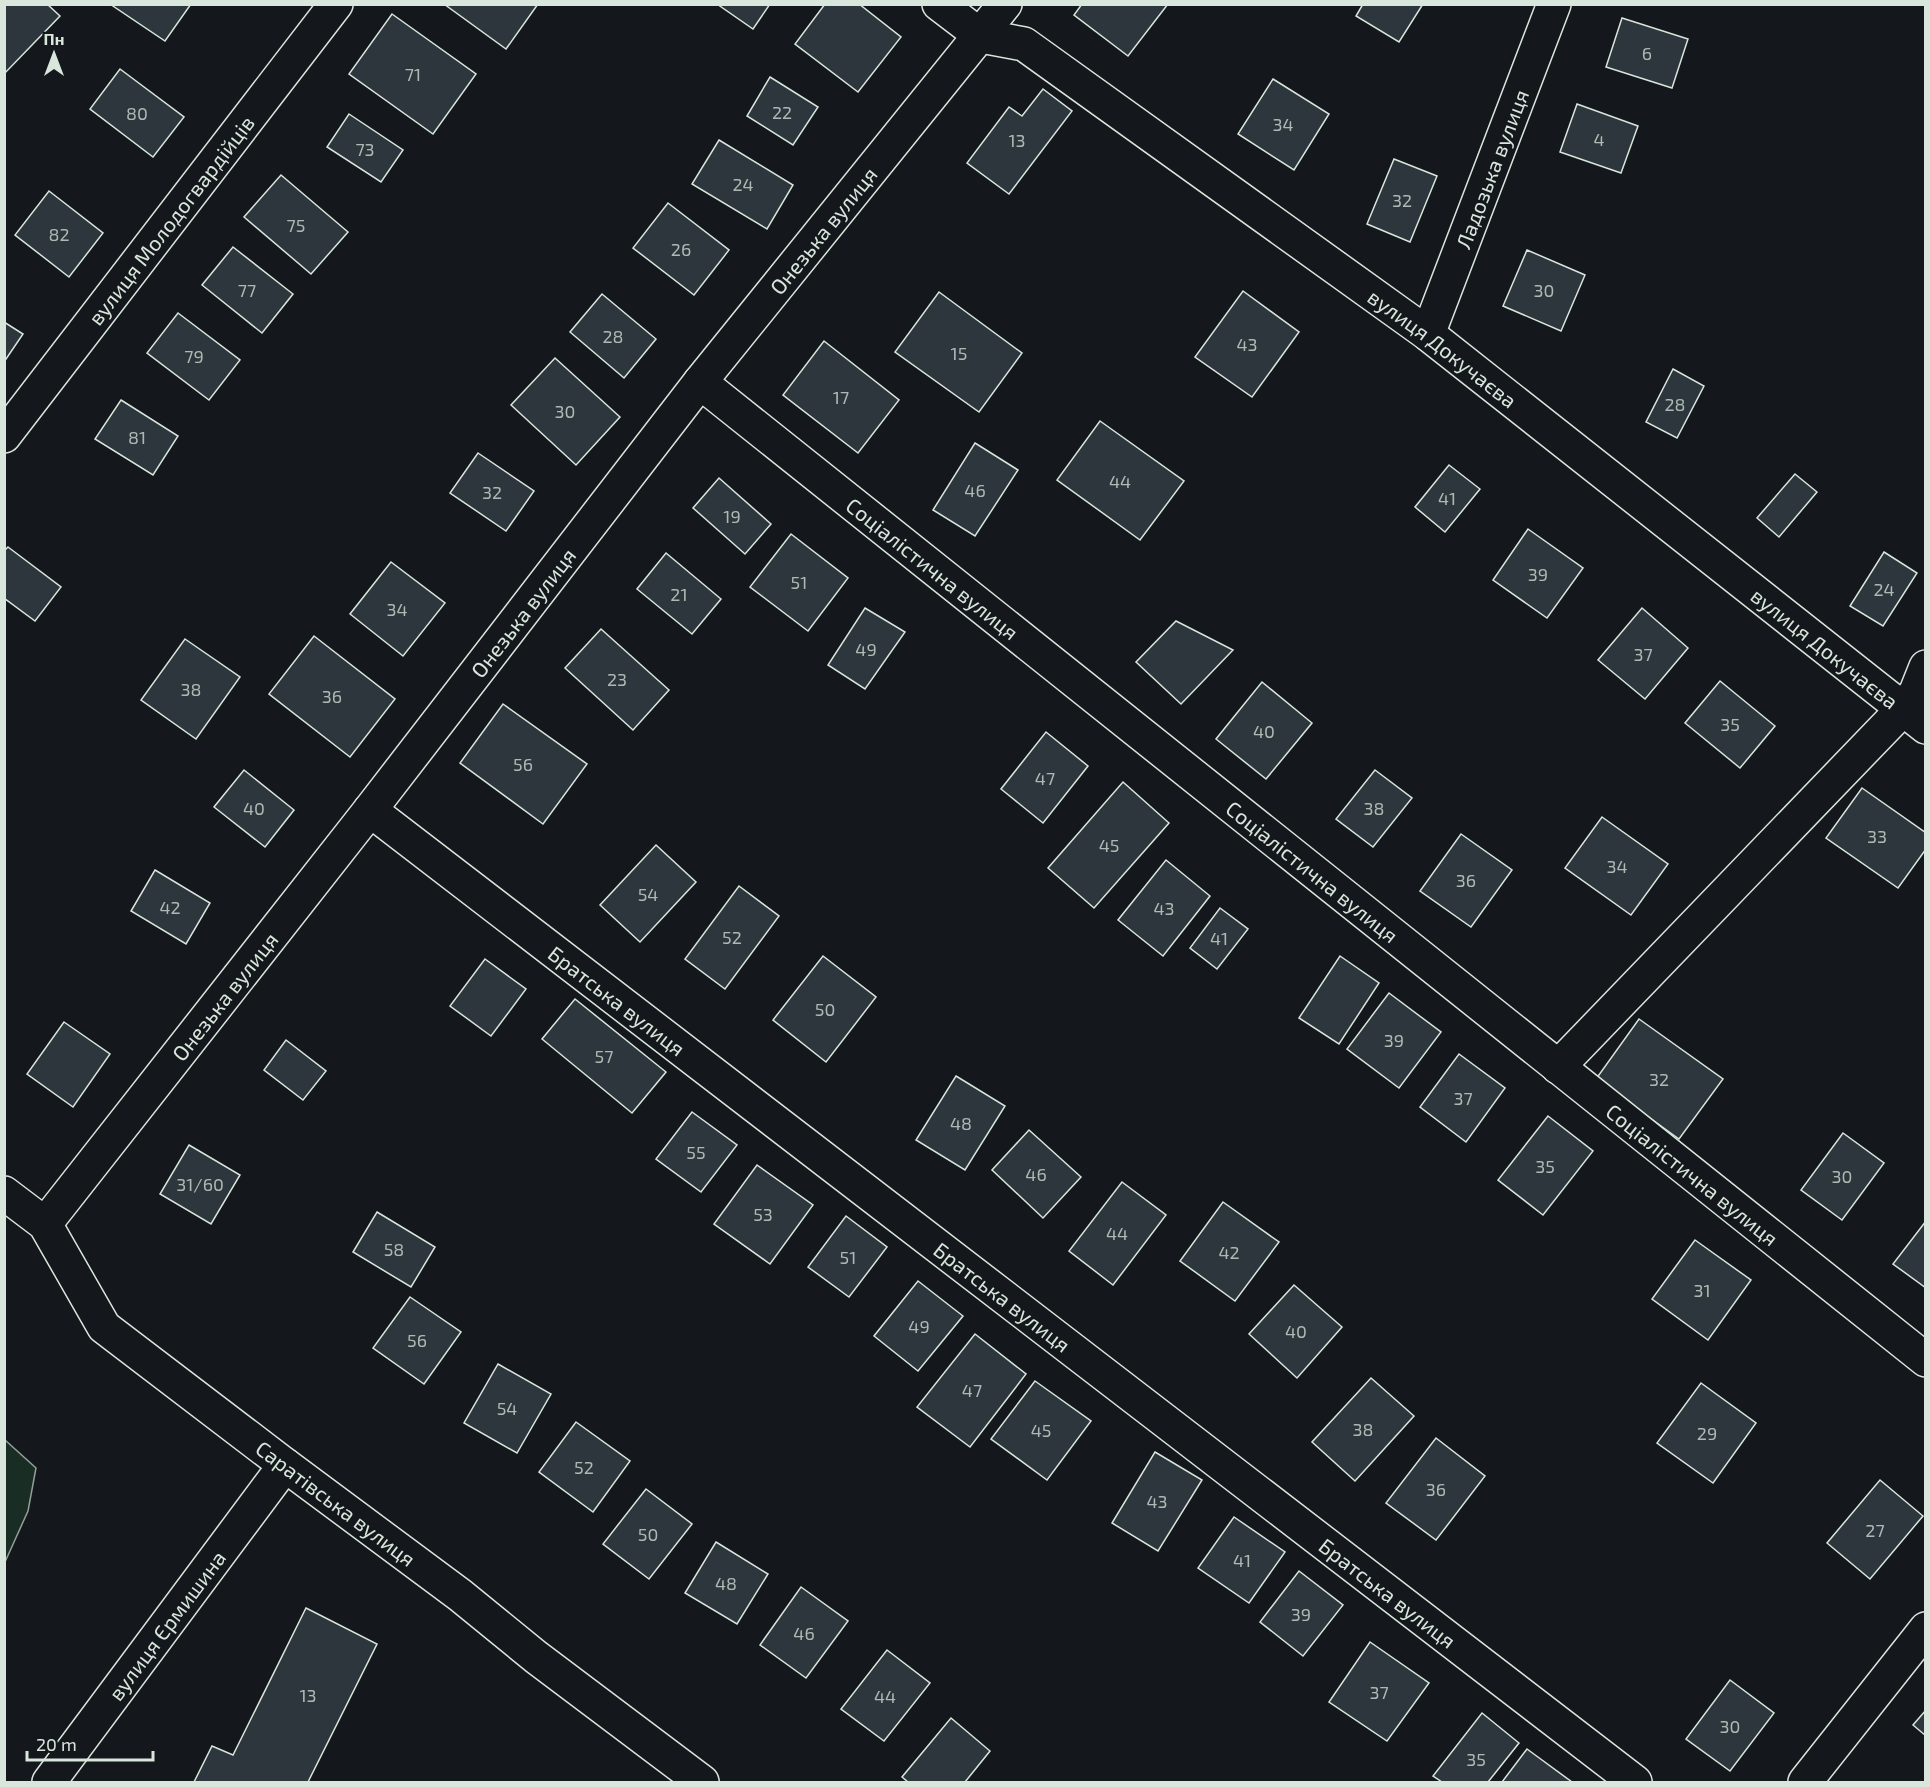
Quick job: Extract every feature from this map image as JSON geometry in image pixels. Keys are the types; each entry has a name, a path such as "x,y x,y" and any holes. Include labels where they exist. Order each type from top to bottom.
{"street":[{"name":"вулиця Молодогвардійців","path":"4,436 336,4"},
{"name":"вулиця Докучаєва","path":"939,4 981,36 1024,44 1428,334 1914,718"},
{"name":"Онезька вулиця","path":"45,1224 370,810 700,382 1005,4"},
{"name":"Ладозька вулиця","path":"1428,334 1554,4"},
{"name":"Соціалістична вулиця","path":"700,382 1926,1360"},
{"path":"1558,1067 1914,718 1916,692 1926,667"},
{"name":"Братська вулиця","path":"370,810 1635,1782"},
{"name":"Саратівська вулиця","path":"4,1193 45,1224 104,1327 460,1595 536,1657 702,1782"},
{"name":"вулиця Єрмишина","path":"49,1782 285,1465"},
{"path":"1805,1782 1926,1629"}],"green space":[{"path":"5,1440 36,1468 28,1511 5,1562"}],"building":[{"path":"4,4 47,4 60,16 4,74"},
{"path":"110,4 191,4 165,41"},
{"path":"444,4 538,4 506,49"},
{"path":"717,4 770,4 753,29"},
{"path":"825,4 859,4 901,37 858,92 795,44"},
{"path":"1082,4 1168,4 1128,56 1074,15"},
{"path":"1363,4 1423,4 1399,42 1356,16"},
{"path":"392,14 476,74 433,134 349,74"},
{"path":"1622,18 1688,39 1672,88 1606,67"},
{"path":"120,69 184,117 153,157 90,109"},
{"path":"770,77 818,107 793,145 747,116"},
{"path":"1273,79 1329,114 1294,170 1238,134"},
{"path":"1043,89 1072,111 1009,194 967,163 1009,107 1022,116"},
{"path":"1577,104 1638,126 1621,173 1560,152"},
{"path":"349,114 403,150 381,182 327,147"},
{"path":"719,140 793,185 767,229 692,184"},
{"path":"1394,159 1437,176 1410,242 1367,224"},
{"path":"281,175 348,232 311,274 244,217"},
{"path":"49,191 103,233 69,277 15,235"},
{"path":"668,203 729,250 694,295 633,248"},
{"path":"233,247 293,294 262,333 202,285"},
{"path":"1527,250 1585,275 1561,331 1503,306"},
{"path":"1243,291 1299,332 1252,397 1195,357"},
{"path":"939,292 1022,353 979,412 895,352"},
{"path":"602,294 656,339 624,378 570,332"},
{"path":"178,313 240,360 209,400 147,353"},
{"path":"4,322 23,334 4,362"},
{"path":"824,341 899,400 858,453 783,395"},
{"path":"555,358 620,417 576,465 511,405"},
{"path":"1673,369 1704,386 1677,438 1646,422"},
{"path":"121,400 178,436 153,475 95,439"},
{"path":"1100,421 1184,481 1140,540 1057,480"},
{"path":"975,443 1018,470 975,536 933,510"},
{"path":"478,453 534,491 506,531 450,493"},
{"path":"1449,465 1480,489 1445,532 1415,507"},
{"path":"1795,474 1817,492 1779,537 1757,518"},
{"path":"719,478 771,524 745,554 693,508"},
{"path":"1528,529 1583,568 1547,618 1493,580"},
{"path":"791,534 848,578 808,631 750,587"},
{"path":"8,547 61,587 35,621 4,598 4,551"},
{"path":"1884,552 1917,573 1883,626 1850,606"},
{"path":"666,553 721,599 692,634 637,589"},
{"path":"391,562 445,603 403,656 350,614"},
{"path":"865,608 905,632 865,689 828,665"},
{"path":"1642,608 1688,648 1645,699 1598,660"},
{"path":"1176,621 1233,650 1181,704 1136,662"},
{"path":"601,629 669,690 633,730 565,668"},
{"path":"314,636 395,699 350,757 269,694"},
{"path":"185,639 240,677 196,739 141,700"},
{"path":"1720,681 1775,726 1740,768 1685,723"},
{"path":"1262,682 1312,723 1266,779 1216,739"},
{"path":"503,704 587,764 543,824 460,763"},
{"path":"1046,732 1088,766 1043,823 1001,789"},
{"path":"244,770 294,810 265,847 214,807"},
{"path":"1375,770 1412,798 1373,847 1336,819"},
{"path":"1123,782 1169,823 1094,908 1048,868"},
{"path":"1862,788 1926,833 1926,849 1898,888 1826,838"},
{"path":"1602,817 1668,864 1631,915 1565,868"},
{"path":"1461,834 1512,870 1471,927 1420,891"},
{"path":"656,845 696,882 640,942 600,905"},
{"path":"1166,860 1210,896 1163,956 1118,920"},
{"path":"155,870 210,903 186,944 131,911"},
{"path":"739,886 779,916 725,989 685,959"},
{"path":"1220,908 1248,929 1217,969 1190,948"},
{"path":"823,956 876,997 826,1062 773,1020"},
{"path":"1340,956 1379,983 1339,1044 1299,1018"},
{"path":"485,959 526,989 491,1036 450,1006"},
{"path":"1389,993 1441,1032 1399,1088 1347,1049"},
{"path":"575,999 666,1072 632,1113 542,1039"},
{"path":"1639,1019 1723,1079 1679,1139 1596,1079"},
{"path":"64,1022 110,1054 73,1107 27,1074"},
{"path":"286,1040 326,1071 303,1100 264,1070"},
{"path":"1459,1054 1505,1088 1466,1142 1420,1107"},
{"path":"956,1076 1005,1106 965,1170 916,1140"},
{"path":"692,1112 737,1145 701,1192 656,1159"},
{"path":"1548,1116 1593,1151 1543,1215 1498,1180"},
{"path":"1029,1130 1081,1177 1043,1218 992,1170"},
{"path":"1843,1133 1884,1163 1842,1220 1801,1190"},
{"path":"189,1145 240,1175 211,1224 160,1194"},
{"path":"757,1165 813,1205 770,1264 714,1224"},
{"path":"1122,1182 1166,1215 1113,1285 1069,1251"},
{"path":"1223,1202 1279,1242 1235,1301 1180,1261"},
{"path":"377,1212 435,1247 411,1287 353,1252"},
{"path":"846,1216 887,1247 849,1297 808,1267"},
{"path":"1926,1221 1926,1288 1893,1264"},
{"path":"1695,1240 1751,1280 1708,1340 1652,1299"},
{"path":"918,1281 963,1316 918,1371 874,1336"},
{"path":"1294,1285 1342,1327 1297,1378 1249,1334"},
{"path":"410,1297 461,1332 424,1384 373,1348"},
{"path":"975,1334 1026,1374 970,1447 917,1407"},
{"path":"498,1364 551,1394 517,1453 464,1423"},
{"path":"1371,1378 1414,1416 1355,1481 1312,1442"},
{"path":"1035,1381 1091,1421 1047,1480 991,1439"},
{"path":"1701,1383 1756,1423 1713,1483 1657,1443"},
{"path":"576,1422 630,1461 593,1512 539,1472"},
{"path":"1436,1438 1485,1476 1436,1540 1386,1503"},
{"path":"1155,1452 1202,1480 1158,1551 1112,1523"},
{"path":"1880,1480 1923,1516 1870,1579 1827,1543"},
{"path":"646,1489 692,1524 649,1579 603,1544"},
{"path":"1234,1517 1285,1552 1249,1603 1198,1568"},
{"path":"716,1542 768,1574 737,1624 685,1593"},
{"path":"1299,1571 1343,1605 1303,1656 1260,1622"},
{"path":"801,1587 848,1621 806,1678 760,1645"},
{"path":"306,1608 377,1644 308,1782 194,1782 212,1746 233,1755"},
{"path":"1370,1642 1429,1683 1387,1741 1329,1702"},
{"path":"887,1650 930,1683 884,1741 841,1709"},
{"path":"1730,1680 1774,1713 1730,1771 1686,1739"},
{"path":"1926,1710 1926,1736 1913,1725"},
{"path":"1482,1713 1519,1743 1488,1782 1442,1782 1433,1776"},
{"path":"951,1718 990,1751 965,1782 908,1782 902,1777"},
{"path":"1527,1749 1572,1782 1502,1782"}]}
